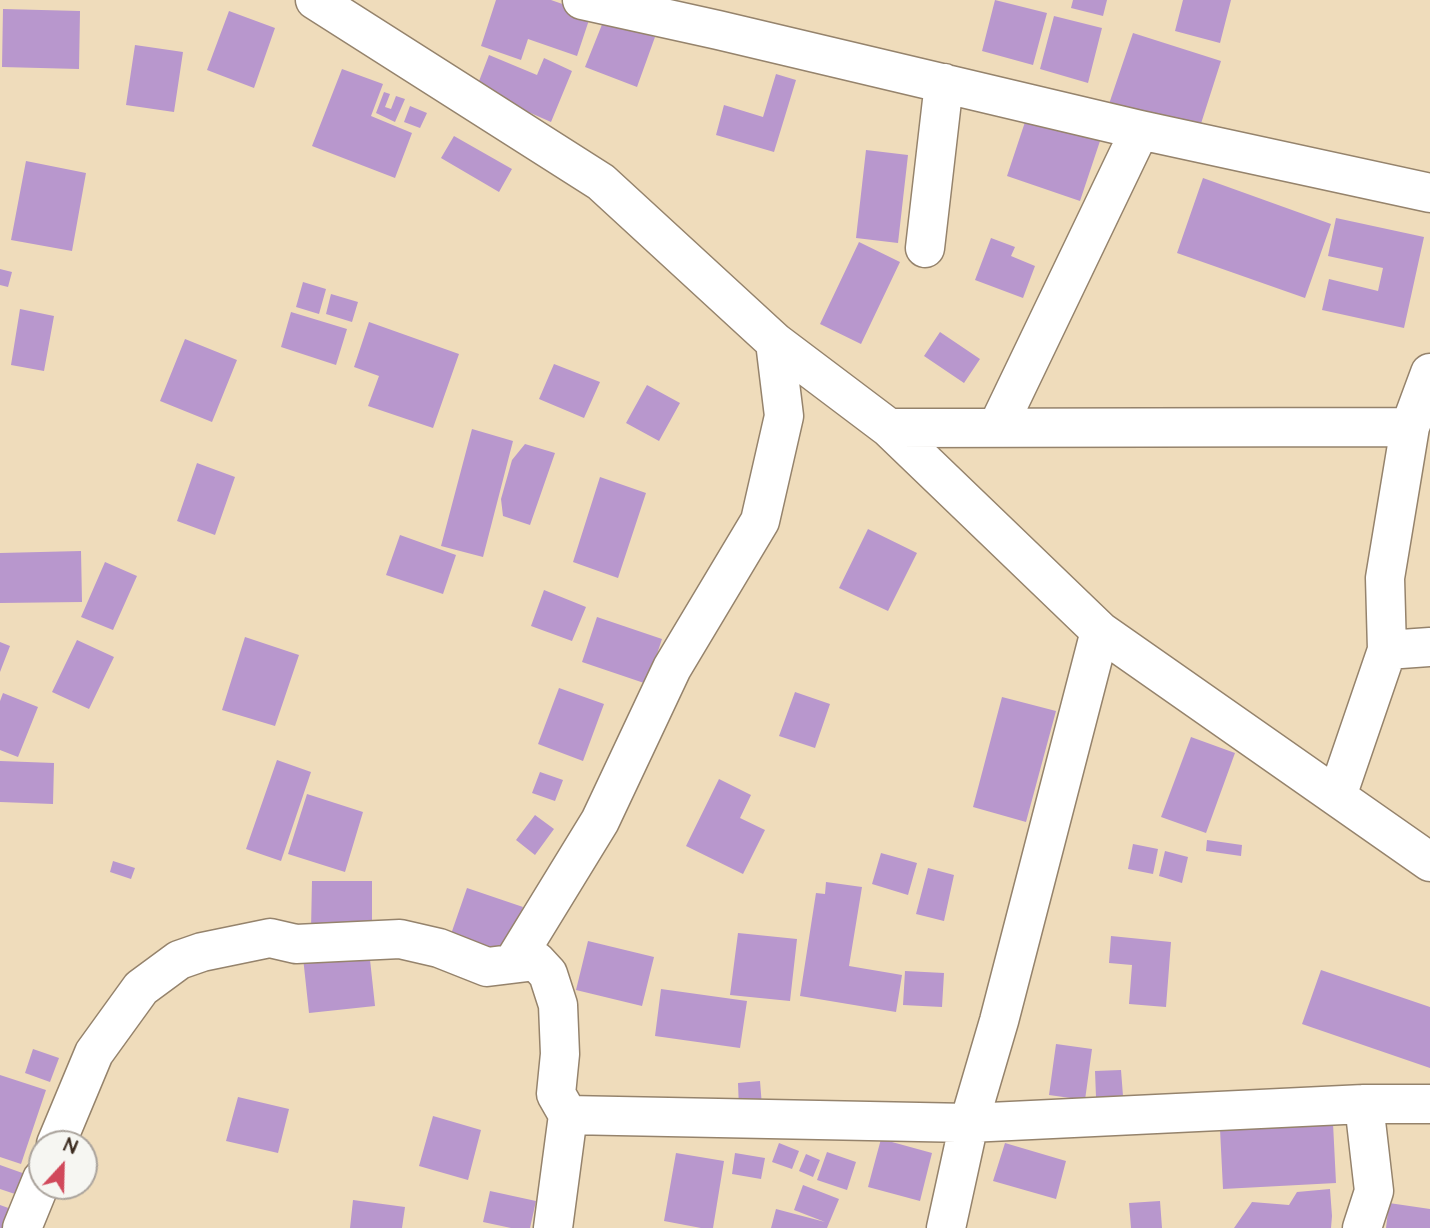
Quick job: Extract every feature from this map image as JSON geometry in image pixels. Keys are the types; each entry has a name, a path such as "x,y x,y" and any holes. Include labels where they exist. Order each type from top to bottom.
{"street":[{"path":"582,0 1140,130 1430,193"},
{"path":"318,1 601,181 775,342 890,428 1100,631 1430,862"},
{"path":"925,248 944,83"},
{"path":"997,428 1140,130"},
{"path":"513,963 600,821 672,668 760,521 784,416 775,342"},
{"path":"1337,796 1387,650 1385,578 1410,427 1430,373"},
{"path":"890,428 1410,427"},
{"path":"946,1228 969,1123 999,1021 1100,631"},
{"path":"1387,650 1430,647"},
{"path":"62,1130 94,1053 141,988 179,960 202,952 270,939 296,944 400,939 439,948 487,967 536,961 548,974 558,1005 559,1054 556,1094 568,1115 553,1228"},
{"path":"568,1115 969,1123 1364,1104 1430,1104"},
{"path":"1362,1228 1374,1191 1364,1104"},
{"path":"22,1228 33,1200"}],"building":[{"path":"496,0 551,0 591,14 577,56 528,39 521,60 481,46"},
{"path":"995,0 1047,13 1033,65 982,51"},
{"path":"1073,0 1107,0 1103,16 1071,8"},
{"path":"1183,0 1231,0 1220,43 1175,31"},
{"path":"3,9 80,11 79,69 2,67"},
{"path":"229,11 275,28 254,88 207,70"},
{"path":"1054,16 1102,28 1088,83 1040,69"},
{"path":"605,17 655,37 637,87 585,67"},
{"path":"1133,33 1221,61 1198,133 1109,104"},
{"path":"135,45 183,52 174,112 126,105"},
{"path":"489,55 537,75 544,58 572,71 551,122 476,89"},
{"path":"342,69 383,84 371,116 412,133 395,178 312,146"},
{"path":"776,74 796,80 774,152 716,135 724,105 763,117"},
{"path":"384,92 390,94 385,107 391,109 396,96 405,99 395,122 376,113"},
{"path":"410,106 427,113 420,128 404,122"},
{"path":"1027,116 1100,141 1080,201 1007,176"},
{"path":"454,136 512,169 499,192 441,158"},
{"path":"866,150 908,155 898,243 856,238"},
{"path":"26,161 86,173 72,251 11,240"},
{"path":"1203,178 1331,224 1305,298 1177,253"},
{"path":"1336,218 1424,237 1404,328 1322,310 1329,279 1378,291 1383,268 1328,256"},
{"path":"991,238 1015,247 1011,256 1035,266 1023,298 975,280"},
{"path":"859,242 900,262 861,344 820,324"},
{"path":"0,269 12,272 8,287 0,285"},
{"path":"303,282 326,289 319,314 296,307"},
{"path":"331,294 358,302 352,322 326,314"},
{"path":"20,309 54,316 44,371 11,365"},
{"path":"291,312 347,329 336,365 281,347"},
{"path":"369,322 459,354 433,428 368,406 379,376 354,367"},
{"path":"940,332 980,359 964,383 924,356"},
{"path":"185,339 237,360 212,422 160,401"},
{"path":"554,364 600,382 584,418 539,399"},
{"path":"647,385 680,403 659,441 626,423"},
{"path":"472,429 513,441 483,557 441,546"},
{"path":"525,444 555,453 530,525 503,516 501,499 512,460"},
{"path":"197,463 235,477 215,535 177,521"},
{"path":"600,477 646,493 618,578 573,562"},
{"path":"868,529 917,553 888,611 839,588"},
{"path":"400,535 456,555 443,594 386,575"},
{"path":"81,551 82,602 0,603 0,553"},
{"path":"105,562 137,576 113,630 81,617"},
{"path":"544,590 586,607 572,641 531,626"},
{"path":"597,617 662,639 647,684 582,662"},
{"path":"245,637 299,655 275,726 222,710"},
{"path":"77,640 114,657 89,709 52,692"},
{"path":"0,642 10,646 0,672"},
{"path":"559,688 604,704 583,761 538,744"},
{"path":"795,692 830,704 815,748 779,736"},
{"path":"3,693 38,707 18,757 0,750 0,701"},
{"path":"1002,697 1056,711 1026,822 973,807"},
{"path":"1191,737 1235,753 1206,833 1161,817"},
{"path":"277,760 311,772 281,861 246,849"},
{"path":"0,761 54,763 53,804 0,802"},
{"path":"540,772 563,780 555,801 532,793"},
{"path":"719,779 751,795 740,818 765,830 743,874 686,846"},
{"path":"307,794 363,812 345,872 288,854"},
{"path":"535,815 554,829 535,855 516,840"},
{"path":"1207,840 1242,845 1241,856 1206,851"},
{"path":"1133,844 1158,849 1153,874 1128,869"},
{"path":"1165,851 1188,857 1182,883 1159,876"},
{"path":"881,853 917,863 908,895 872,884"},
{"path":"113,861 135,868 131,879 110,872"},
{"path":"928,868 954,875 944,921 916,914"},
{"path":"312,881 372,881 372,931 311,930"},
{"path":"826,882 862,887 849,966 902,975 896,1012 800,996 816,893 825,894"},
{"path":"467,888 523,907 506,956 450,937"},
{"path":"738,933 797,939 790,1001 730,995"},
{"path":"1111,936 1171,942 1166,1007 1129,1004 1132,965 1109,963"},
{"path":"368,941 375,1006 309,1013 302,948"},
{"path":"588,941 654,957 642,1006 576,990"},
{"path":"1321,970 1430,1007 1430,1068 1302,1024"},
{"path":"905,971 944,973 942,1007 903,1005"},
{"path":"661,989 747,1001 740,1048 655,1036"},
{"path":"1056,1044 1092,1049 1085,1100 1049,1095"},
{"path":"33,1049 59,1058 50,1082 25,1073"},
{"path":"1121,1070 1123,1096 1096,1097 1095,1071"},
{"path":"0,1075 46,1090 32,1130 28,1130 28,1143 21,1164 0,1157"},
{"path":"760,1081 762,1106 739,1109 738,1083"},
{"path":"238,1097 289,1109 278,1153 226,1141"},
{"path":"433,1116 481,1130 468,1180 419,1166"},
{"path":"1333,1123 1336,1183 1223,1189 1220,1129"},
{"path":"881,1139 932,1153 920,1201 868,1187"},
{"path":"779,1143 799,1151 792,1169 772,1162"},
{"path":"1005,1143 1066,1161 1056,1199 993,1181"},
{"path":"827,1152 856,1162 847,1190 817,1180"},
{"path":"676,1153 724,1161 713,1228 664,1221"},
{"path":"735,1153 765,1158 761,1179 732,1174"},
{"path":"806,1154 820,1160 813,1177 799,1171"},
{"path":"0,1165 28,1175 21,1196 0,1189"},
{"path":"803,1185 839,1199 827,1228 771,1228 776,1209 825,1222 794,1210"},
{"path":"1330,1189 1331,1228 1234,1228 1252,1202 1289,1205 1297,1192"},
{"path":"490,1191 536,1201 530,1228 511,1228 483,1222"},
{"path":"353,1200 405,1207 402,1228 350,1228"},
{"path":"1160,1201 1162,1228 1131,1228 1129,1203"},
{"path":"1389,1203 1430,1209 1430,1228 1386,1228"},
{"path":"0,1205 14,1210 7,1228 0,1228"}]}
